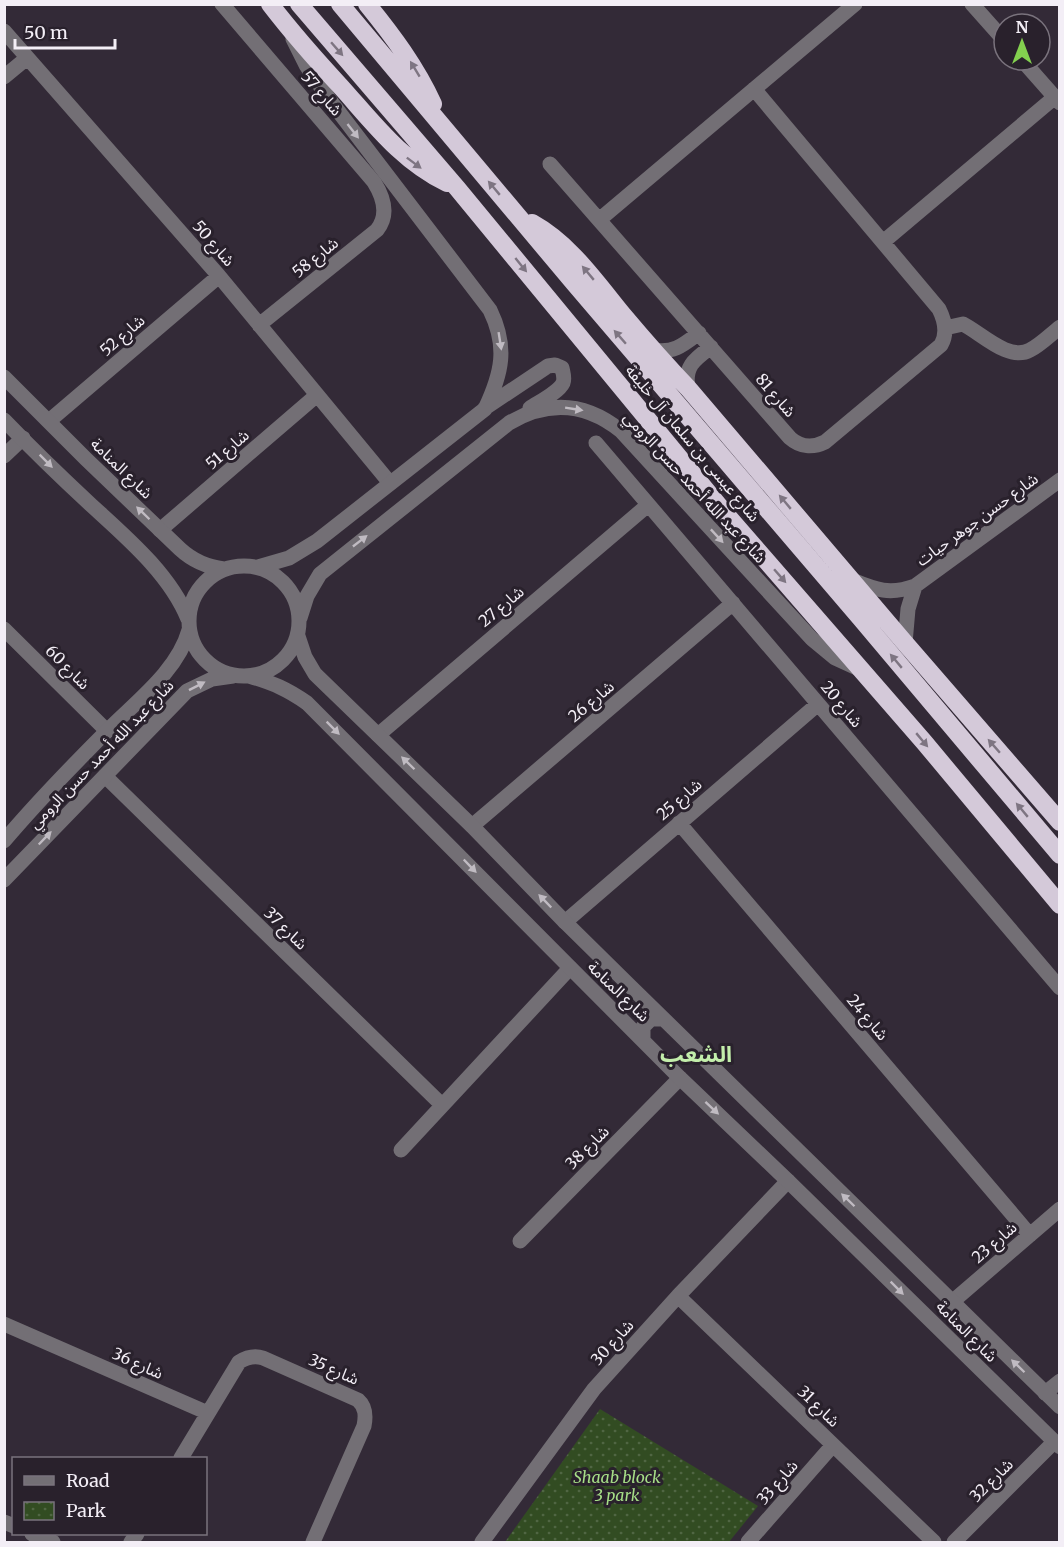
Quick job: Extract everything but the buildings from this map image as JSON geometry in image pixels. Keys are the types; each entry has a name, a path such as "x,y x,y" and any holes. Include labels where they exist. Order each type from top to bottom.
{"highway":[{"path":"270,4 388,141 420,168 457,188"},
{"name":"شارع عيسى بن سلمان آل خليفة","path":"298,4 457,188 724,512 862,670 1059,905"},
{"name":"شارع عيسى بن سلمان آل خليفة","path":"340,4 1059,855"},
{"path":"368,4 402,48 427,91 440,122"},
{"path":"517,215 537,226 571,253 1059,822"}],"street":[{"name":"شارع 57","path":"222,4 375,182 383,199 385,211"},
{"path":"599,220 855,4"},
{"path":"972,4 992,26"},
{"path":"289,28 317,83 490,310 496,321 500,336 501,362 495,388 485,409"},
{"name":"شارع 50","path":"4,31 219,276 390,483"},
{"path":"4,77 27,58"},
{"path":"883,242 1057,100 1032,72"},
{"path":"754,89 939,309 945,328 963,324 999,348 1024,353 1059,327"},
{"name":"شارع 81","path":"550,164 790,438 797,443 814,446 825,442 938,348 943,341 945,328"},
{"name":"شارع 58","path":"259,325 377,230 385,211"},
{"name":"شارع 52","path":"49,422 219,276"},
{"path":"652,350 676,349 684,346 699,333"},
{"path":"688,388 689,368 711,347"},
{"path":"258,567 289,558 317,541 485,409 548,366 555,365 562,368 563,384 521,416"},
{"name":"شارع المنامة","path":"4,376 180,549 196,561 224,569"},
{"name":"شارع 51","path":"160,530 317,395"},
{"name":"شارع عبد الله أحمد حسن الرومي","path":"300,618 307,596 320,574 508,423 521,416 547,408 570,408 592,413 621,431 812,639 835,658 862,670"},
{"path":"4,420 163,576 178,597 189,625 192,641 205,660 214,667 225,673 242,676 260,674 270,670 288,656 298,636 300,618 294,595 279,577 269,571 246,565 224,569 205,581 192,600 189,625"},
{"path":"4,456 23,438"},
{"name":"شارع 20","path":"596,443 1059,988"},
{"name":"شارع حسن جوهر حيات","path":"852,580 881,591 893,592 915,586 1059,480"},
{"name":"شارع 27","path":"378,735 648,505"},
{"path":"317,541 313,549 314,558 321,564 331,565"},
{"name":"شارع حسن جوهر حيات","path":"905,643 908,609 915,586"},
{"name":"شارع 26","path":"472,826 733,603"},
{"name":"شارع عبد الله أحمد حسن الرومي","path":"8,830 169,669 185,644 189,625"},
{"name":"شارع 60","path":"4,629 107,730"},
{"name":"شارع المنامة","path":"298,636 302,652 315,674 472,826 663,1019 1059,1407"},
{"name":"شارع عبد الله أحمد حسن الرومي","path":"4,880 187,691 218,677 242,676"},
{"name":"شارع المنامة","path":"242,676 276,684 308,703 680,1078 849,1240 1057,1445"},
{"path":"151,687 160,686 168,691 171,706"},
{"path":"308,703 315,689 329,687"},
{"name":"شارع 25","path":"565,922 818,704"},
{"name":"شارع 37","path":"105,776 442,1105"},
{"name":"شارع 24","path":"679,823 1030,1234"},
{"path":"401,1150 570,968"},
{"path":"606,1004 618,1005 628,998 630,986"},
{"path":"643,1039 643,1028 651,1019 663,1019"},
{"name":"شارع 38","path":"520,1240 680,1078"},
{"name":"شارع 30","path":"482,1542 594,1389 678,1296 788,1181"},
{"name":"شارع 23","path":"952,1302 1059,1209"},
{"path":"849,1240 857,1240 865,1235 869,1225 868,1219"},
{"path":"878,1269 875,1261 880,1251 892,1247 900,1251"},
{"name":"شارع 31","path":"678,1296 934,1542"},
{"name":"شارع 36","path":"4,1324 208,1413"},
{"name":"شارع 35","path":"208,1413 239,1362 252,1356 263,1358 361,1402 365,1410 364,1426 313,1542"},
{"path":"1045,1393 1059,1381"},
{"path":"182,1457 208,1413"},
{"name":"شارع 33","path":"748,1542 833,1445"},
{"name":"شارع 32","path":"954,1542 1057,1445"},
{"path":"37,1535 53,1542"}],"green space":[{"name":"Shaab block 3 park","path":"600,1409 758,1506 729,1542 505,1542"}],"district":[{"name":"الشعب","path":"696,1054"}]}
